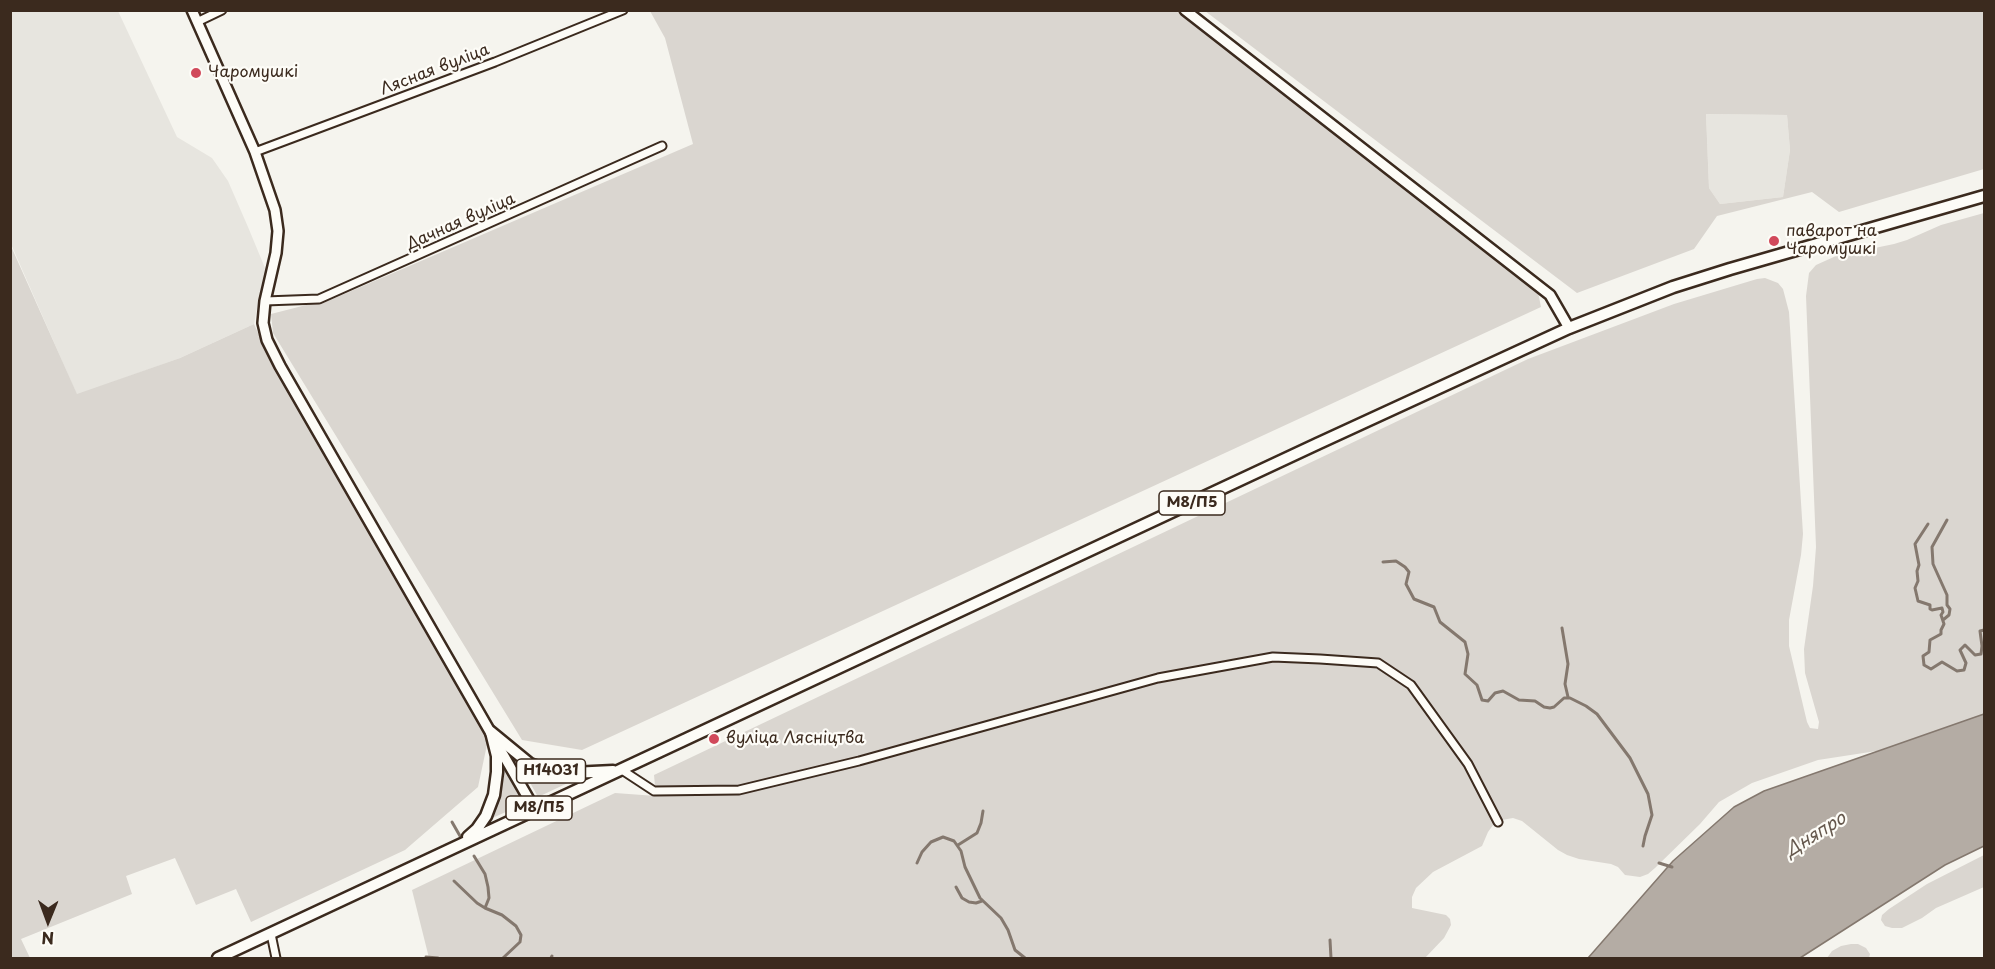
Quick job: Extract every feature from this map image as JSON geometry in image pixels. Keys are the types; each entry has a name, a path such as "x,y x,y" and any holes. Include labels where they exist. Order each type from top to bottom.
{"main road":[{"name":"М8/П5","path":"218,958 1569,328 1673,287 1984,196"},
{"name":"Н14031","path":"491,732 530,764 544,770 572,773 622,770"},
{"name":"Н14031","path":"457,846 477,829 486,816 494,795 497,756 491,732"}],"street":[{"name":"Н14031","path":"192,10 255,152 275,210 278,231 276,253 265,301 265,331 273,353 535,810"},
{"path":"198,22 222,10"},
{"name":"Лясная вуліца","path":"255,152 495,62 623,10"},
{"path":"1185,10 1550,295 1569,328"},
{"name":"Дачная вуліца","path":"265,301 319,299 662,146"},
{"path":"622,770 654,791 739,790 859,761 1158,678 1273,657 1378,663 1411,686 1468,764 1498,822"},
{"path":"270,934 276,958"}],"shaded area":[{"path":"10,11 118,11 177,137 212,158 228,181 248,227 265,268 254,324 180,358 77,395 11,244"},
{"path":"650,11 1176,11 1538,292 1541,307 582,750 522,740 273,333 271,314 310,304 321,304 693,144 665,38"},
{"path":"1205,11 1984,11 1984,169 1839,212 1812,192 1717,216 1694,249 1577,293","holes":["1706,114 1787,115 1790,150 1783,197 1720,204 1709,188"]},
{"path":"1706,114 1787,115 1790,150 1783,197 1720,204 1709,188"},
{"path":"1984,213 1984,714 1883,750 1818,760 1752,783 1719,802 1655,868 1640,877 1625,875 1618,867 1611,864 1567,855 1522,821 1513,818 1496,821 1482,846 1433,872 1416,888 1412,897 1412,908 1446,915 1451,925 1444,938 1425,958 429,958 412,890 615,793 656,796 654,775 1528,359 1674,304 1757,279 1765,278 1778,283 1783,289 1789,312 1803,534 1789,620 1789,646 1807,722 1810,728 1818,729 1819,722 1805,673 1804,649 1816,547 1806,296 1809,273 1816,265 1836,256 1894,244 1941,225"},
{"path":"10,244 77,394 180,358 254,324 267,353 488,740 478,787 405,850 251,922 236,889 196,905 175,858 126,876 132,894 21,939 30,958 11,958"},
{"path":"519,763 543,776 572,781 538,797"},
{"path":"503,765 524,804 490,819 498,798"},
{"path":"1984,855 1984,887 1936,908 1902,928 1885,926 1881,920 1882,915 1889,909 1927,884"},
{"path":"1851,944 1858,944 1866,948 1870,954 1869,958 1827,958 1832,951"}],"water":[{"name":"Дняпро","path":"1984,714 1984,846 1945,865 1800,958 1588,958 1673,861 1734,807 1764,791"}],"waterway":[{"path":"1943,620 1949,615 1950,609 1947,605 1947,595 1933,564 1932,547 1947,520"},
{"path":"1928,524 1915,544 1919,565 1915,588 1918,601 1930,605 1932,610 1942,608 1941,615 1944,624 1941,634 1930,640 1929,652 1923,656 1924,665 1931,669 1942,662 1957,671 1964,670 1966,663 1960,650 1965,645 1975,655 1981,654 1980,631 1984,630"},
{"path":"1383,562 1396,561 1405,567 1409,572 1406,584 1414,599 1434,607 1440,622 1465,642 1468,654 1465,674 1477,685 1482,700 1488,701 1495,693 1503,691 1519,700 1535,701 1550,708 1564,698 1570,698 1597,714 1630,758 1648,794 1652,815 1643,846"},
{"path":"1562,628 1568,664 1565,684 1568,697"},
{"path":"958,845 977,833 983,811"},
{"path":"452,822 460,836"},
{"path":"917,863 922,852 931,842 943,837 954,841 961,851 965,867 980,898 1001,918 1015,950 1025,958"},
{"path":"474,856 485,874 488,887 489,898 485,908 502,915 516,926 521,935 520,942 503,958"},
{"path":"1659,863 1672,867"},
{"path":"454,881 485,908"},
{"path":"956,887 962,898 969,902 982,901"},
{"path":"1330,940 1331,958"},
{"path":"426,957 438,958"}],"place":[{"name":"Чаромушкі","path":"196,73"},
{"name":"паварот на Чаромушкі","path":"1774,241"},
{"name":"вуліца Лясніцтва","path":"714,739"}]}
